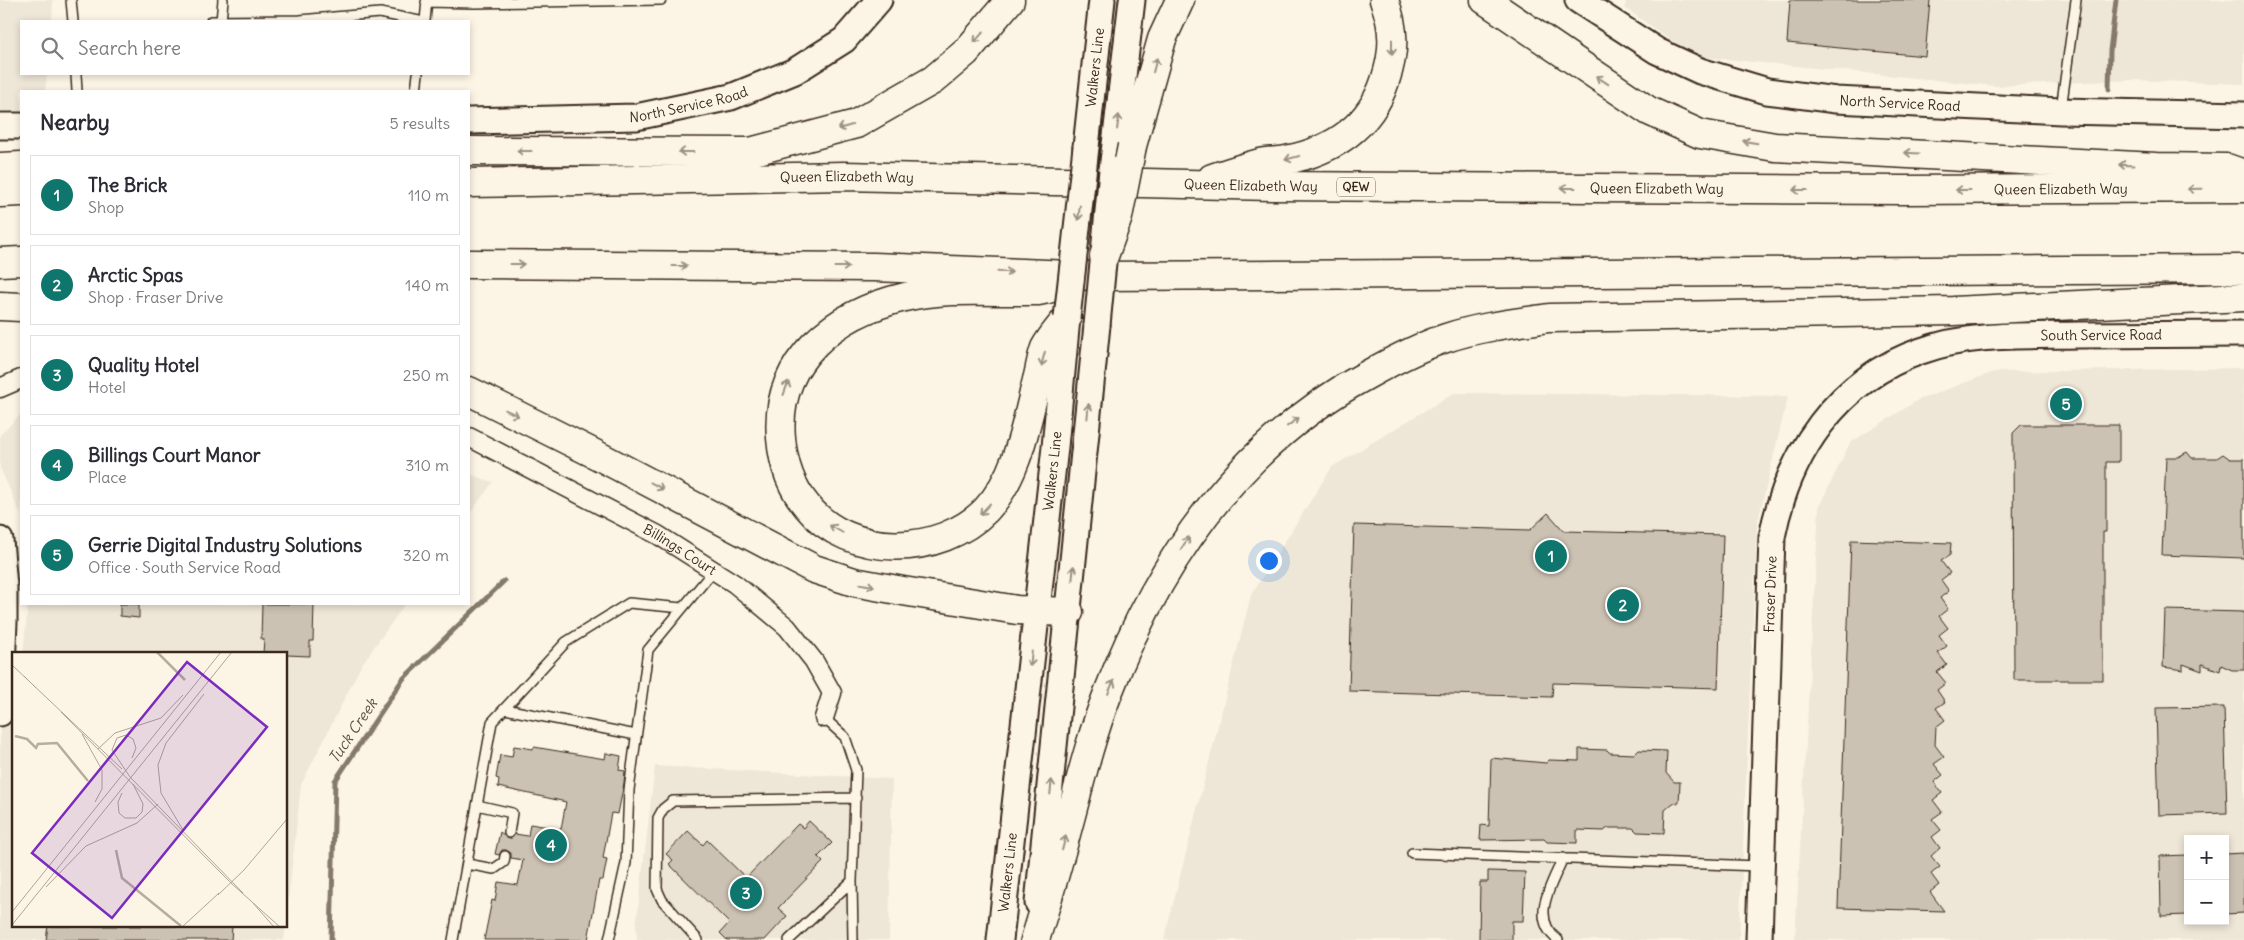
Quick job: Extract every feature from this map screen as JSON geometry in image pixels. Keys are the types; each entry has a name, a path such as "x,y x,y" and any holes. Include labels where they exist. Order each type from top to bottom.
{"highway":[{"path":"470,151 750,152 814,136 856,124 933,80 966,52 1010,0"},
{"path":"1067,318 1046,348 1016,459 986,510 966,525 948,535 922,544 897,546 870,542 844,534 826,524 807,507 783,460 780,408 786,386 795,368 809,349 829,331 877,305 906,297 933,292 1038,291 1100,266 1118,217 1132,146 1162,39 1180,0"},
{"path":"844,176 1206,180 1261,163 1286,160 1307,154 1326,147 1347,135 1366,119 1380,96 1392,57 1392,22 1384,0"},
{"path":"1486,0 1649,111 1700,134 1775,146 2156,167 2227,168 2244,174"},
{"path":"0,167 20,166"},
{"name":"Queen Elizabeth Way","path":"470,183 844,176 1282,186 1894,190 2244,188"},
{"path":"0,193 20,192"},
{"path":"0,262 20,261"},
{"path":"470,264 874,267 2244,269"},
{"path":"1035,940 1108,694 1129,644 1168,568 1216,499 1284,429 1344,387 1400,356 1447,337 1549,318 1953,312 2244,297"},
{"path":"0,306 20,307"},
{"path":"470,391 594,453 814,569 854,582 895,590 1017,610 1069,612"}],"street":[{"name":"North Service Road","path":"470,121 636,117 731,97 795,71 844,40 878,0"},
{"name":"Walkers Line","path":"1000,940 1102,0"},
{"name":"Walkers Line","path":"1035,940 1097,325 1100,266 1132,0"},
{"name":"North Service Road","path":"1578,0 1637,39 1674,59 1700,71 1767,91 1836,100 2061,111 2244,116"},
{"path":"0,126 20,126"},
{"name":"South Service Road","path":"1958,342 1999,336 2244,334"},
{"name":"Fraser Drive","path":"1759,940 1772,537 1778,506 1804,447 1843,398 1869,379 1920,351 1958,342"},
{"path":"0,388 20,379"},
{"name":"Billings Court","path":"470,438 658,535 735,584 788,627 814,660 832,693 824,718"},
{"path":"0,540 4,586 0,712"}],"lane":[{"path":"71,0 73,20"},
{"path":"221,20 223,0"},
{"path":"425,20 427,1 661,0"},
{"path":"2061,111 2076,0"},
{"path":"300,20 380,13 414,20"},
{"path":"76,75 76,90"},
{"path":"416,90 418,75"},
{"path":"609,940 626,863 629,790 648,650 714,570"},
{"path":"453,940 492,722 566,642 629,603 682,608"},
{"path":"504,709 636,735"},
{"path":"824,718 844,737 856,770 852,881 853,940"},
{"path":"698,940 662,900 657,889 658,818 663,809 673,801 856,798"},
{"path":"477,806 512,813 509,833"},
{"path":"1412,853 1761,866"},
{"path":"467,864 494,869 504,862 505,856"},
{"path":"1558,940 1553,936 1546,922 1543,905 1562,858"},
{"path":"789,940 852,881"}],"shaded area":[{"path":"0,0 53,0 52,20 20,20 20,75 47,75 45,90 20,90 20,111 0,111"},
{"path":"1626,0 2244,0 2244,84 2131,80 1996,86 1694,56 1625,8"},
{"path":"2244,368 2244,940 1795,940 1819,507 1850,443 1918,400 1994,372"},
{"path":"1454,393 1788,396 1757,525 1739,940 1164,940 1251,595 1332,467"},
{"path":"20,415 20,513 0,468 0,435"},
{"path":"470,474 493,482 470,514"},
{"path":"28,605 404,605 362,664 301,785 288,902 288,652 23,652"},
{"path":"0,680 12,720 12,928 286,928 284,940 0,940"},
{"path":"655,766 892,779 889,940 637,940 636,926"}],"building":[{"path":"1790,0 1930,0 1925,56 1787,43"},
{"path":"2021,425 2119,425 2119,462 2106,462 2106,532 2103,532 2103,680 2014,680 2013,433"},
{"path":"2187,452 2192,458 2217,458 2223,454 2230,459 2244,459 2244,558 2162,555 2166,457 2178,457"},
{"path":"1548,513 1564,531 1723,535 1718,688 1553,683 1552,697 1349,691 1354,525 1530,530"},
{"path":"1851,540 1951,543 1950,555 1941,561 1950,573 1941,580 1949,591 1940,598 1948,609 1939,616 1948,628 1939,635 1947,646 1938,653 1947,665 1937,672 1946,683 1937,690 1945,702 1936,708 1945,720 1936,727 1935,745 1944,757 1934,764 1943,775 1934,782 1942,793 1933,800 1942,812 1932,819 1941,830 1932,837 1940,848 1931,856 1940,867 1931,874 1939,885 1930,892 1944,911 1838,908"},
{"path":"120,605 139,605 139,618 120,616"},
{"path":"262,605 314,605 313,641 310,641 310,656 288,655 288,652 263,652 264,639 261,639"},
{"path":"2165,610 2244,612 2244,670 2232,670 2221,665 2220,671 2202,664 2202,671 2183,664 2183,670 2163,667"},
{"path":"2224,707 2227,813 2159,815 2156,708"},
{"path":"514,746 533,749 534,747 605,759 606,753 621,756 619,770 625,771 624,783 618,814 611,813 603,858 607,859 603,880 599,880 588,940 484,940 492,900 495,901 498,882 518,885 523,860 511,858 511,853 506,850 502,850 499,855 495,854 500,832 509,839 515,834 528,836 530,824 561,829 566,802 498,787 499,779 496,778 500,755 512,757"},
{"path":"1579,749 1635,754 1639,750 1667,751 1666,773 1674,782 1680,782 1679,803 1673,803 1665,810 1664,833 1637,832 1633,828 1608,828 1604,831 1577,830 1577,843 1547,842 1544,839 1480,840 1481,825 1489,826 1491,758 1546,763 1549,760 1579,761"},
{"path":"809,821 832,843 818,857 823,862 778,908 787,916 765,940 727,940 720,933 729,923 669,864 673,860 666,854 688,831 703,845 707,840 746,878 798,824 803,828"},
{"path":"2244,853 2244,913 2229,914 2229,854"},
{"path":"2184,855 2184,915 2161,916 2160,856"},
{"path":"1488,871 1525,872 1523,921 1512,921 1512,940 1479,940 1480,882 1488,882"},
{"path":"48,928 232,928 231,940 46,940"}],"waterway":[{"path":"2109,89 2110,51 2116,0"},
{"name":"Tuck Creek","path":"331,940 335,781 403,679 504,581"}],"place":[{"name":"Gerrie Digital Industry Solutions","path":"2066,404"},
{"name":"The Brick","path":"1551,556"},
{"name":"Arctic Spas","path":"1623,605"},
{"name":"Billings Court Manor","path":"551,845"},
{"name":"Quality Hotel","path":"746,893"}]}
